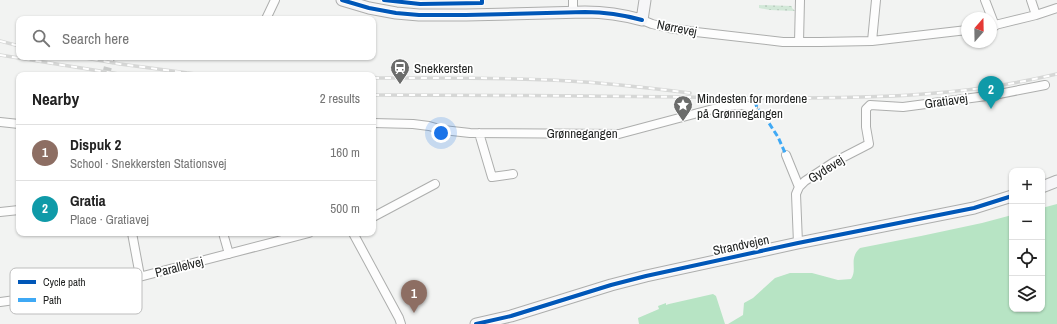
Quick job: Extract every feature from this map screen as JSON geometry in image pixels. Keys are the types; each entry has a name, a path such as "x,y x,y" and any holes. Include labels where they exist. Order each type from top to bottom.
{"main road":[{"name":"Nørrevej","path":"342,0 369,8 396,13 419,15 573,12 605,13 628,16 642,20"},
{"path":"642,20 645,0"},
{"path":"1045,186 1057,181"},
{"name":"Strandvejen","path":"476,324 511,316 646,276 798,243 974,208 1009,197"}],"street":[{"path":"267,16 275,0"},
{"path":"573,0 573,12"},
{"path":"799,42 800,0"},
{"path":"872,41 876,0"},
{"path":"985,0 989,12"},
{"path":"1031,0 1036,15"},
{"path":"997,25 1057,8"},
{"name":"Nørrevej","path":"642,20 668,28 783,42 872,41 961,31"},
{"name":"Gratiavej","path":"870,105 903,107 994,95 1045,85"},
{"name":"Grønnegangen","path":"376,123 413,124 443,130 479,133 619,134 728,105 753,107"},
{"name":"Gydevej","path":"798,243 796,194 799,186 834,162 869,144 866,127 866,109 870,105"},
{"path":"0,122 16,124"},
{"path":"479,133 492,177 512,174"},
{"path":"786,155 799,186"},
{"path":"376,215 435,184"},
{"path":"0,212 16,210"},
{"path":"133,236 139,268"},
{"path":"224,236 229,254"},
{"name":"Parallelvej","path":"142,276 297,236"},
{"path":"355,236 401,324"},
{"name":"Parallelvej","path":"0,302 10,301"}],"shaded area":[{"path":"759,5 792,6 795,11 770,10 759,8"},
{"path":"1057,204 1057,324 728,324 743,315 744,303 753,298 775,278 790,273 812,273 838,280 851,279 854,271 856,252 860,248 982,223 1009,216 1009,312 1045,312 1045,207"},
{"path":"713,294 716,296 725,324 639,324 638,318 659,309 658,306 666,303 666,305"}],"tunnel":[{"path":"107,72 110,60"}],"railway":[{"path":"0,41 16,45"},
{"path":"0,55 16,58"},
{"path":"31,60 106,72"},
{"path":"97,60 180,72"},
{"path":"376,95 747,98 887,96 989,87 1057,74"},
{"path":"376,78 545,80 614,84 690,93"}],"marked path":[{"path":"755,101 757,108 765,117 778,137 786,155"}],"cycle path":[{"path":"342,0 369,8 396,13 419,15 592,12 614,14 642,20"},
{"path":"384,0 420,4 482,3 482,0"},
{"path":"476,324 511,316 611,285 646,276 798,243 974,208 1009,197"}],"place":[{"name":"Snekkersten","path":"400,85"},
{"name":"Gratia","path":"991,109"},
{"name":"Mindesten for mordene på Grønnegangen","path":"683,122"},
{"name":"Dispuk 2","path":"414,313"}]}
